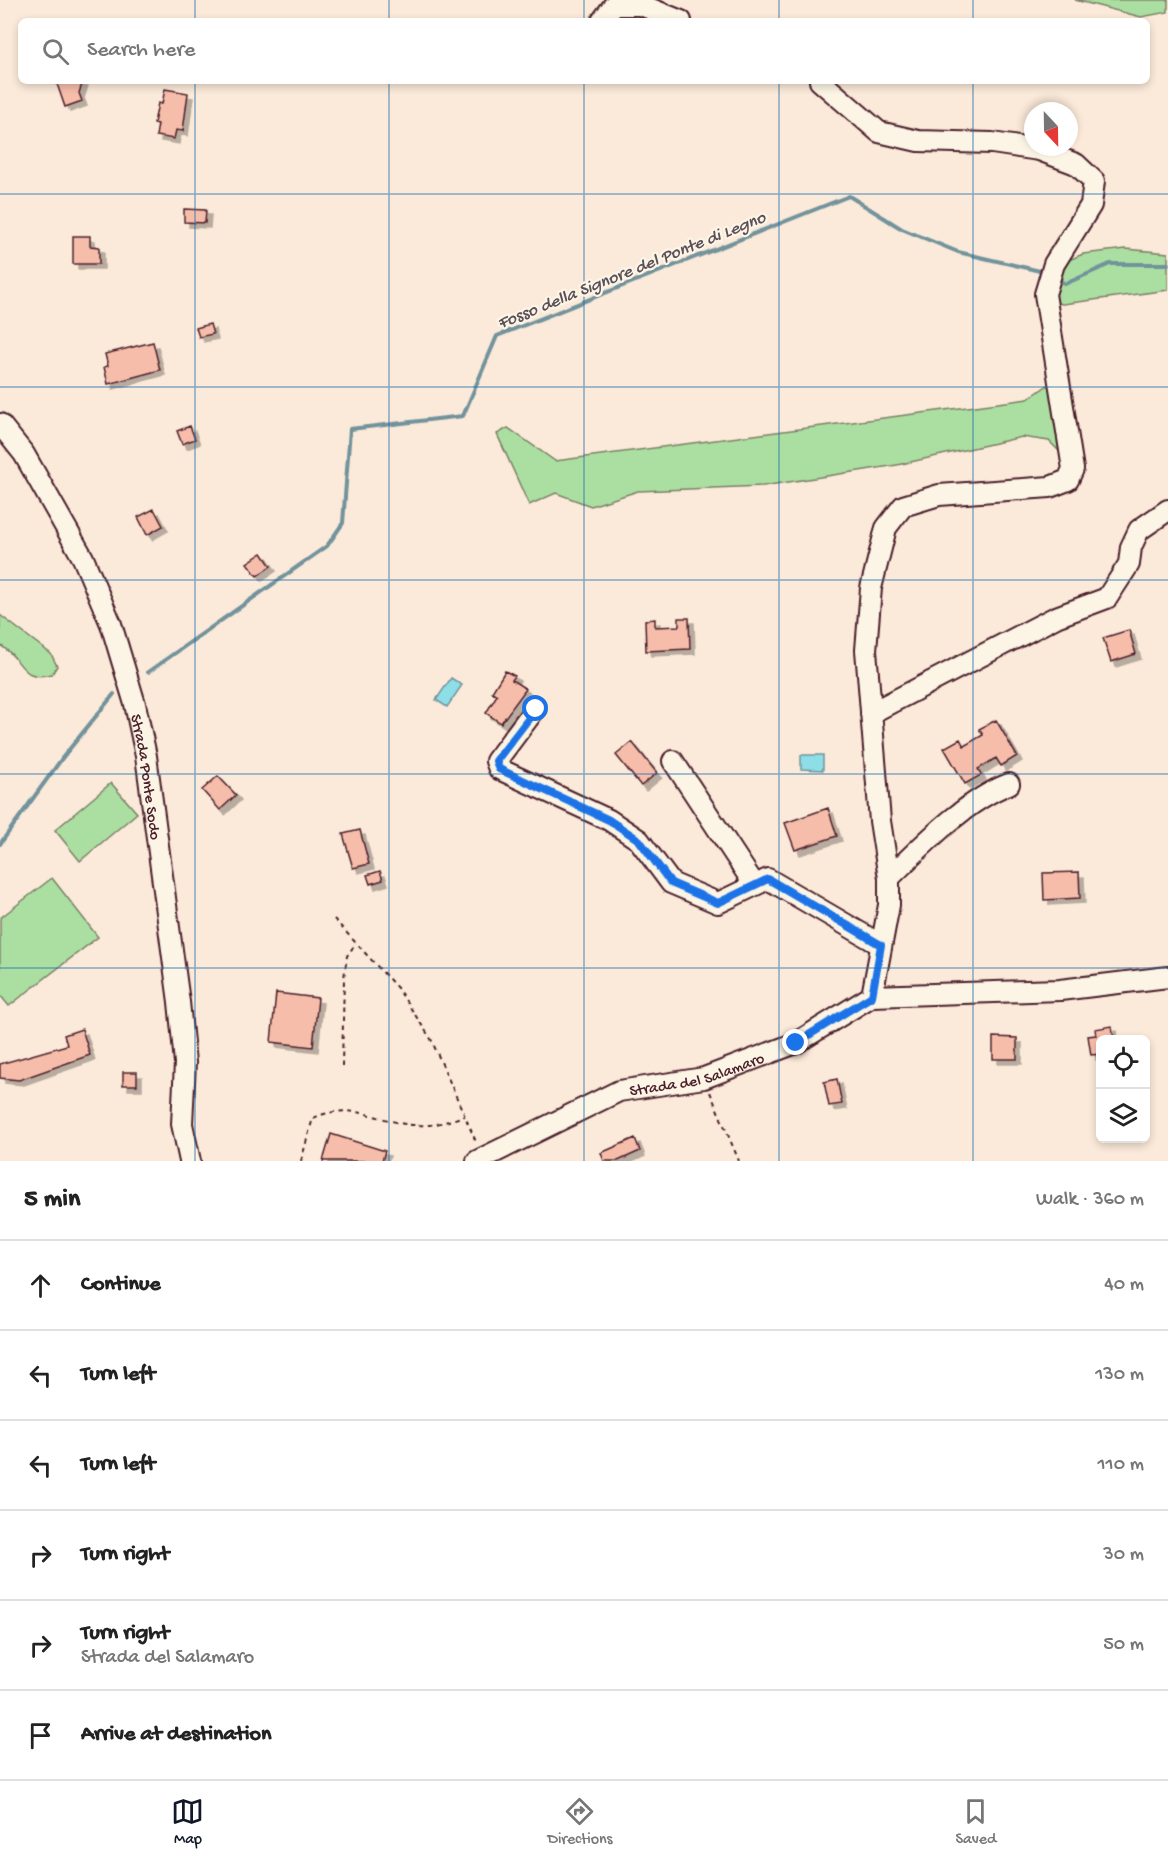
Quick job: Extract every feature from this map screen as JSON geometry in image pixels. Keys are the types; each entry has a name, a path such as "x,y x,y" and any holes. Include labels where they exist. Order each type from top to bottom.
{"street":[{"path":"604,18 614,5 641,5 674,18"},
{"path":"823,84 879,132 918,141 992,143 1039,150 1076,164 1094,181 1091,205 1054,264 1045,294 1073,469 1068,480 1050,487 939,495 903,506 885,528 871,588 866,650 880,821 889,878 889,905 872,996"},
{"name":"Strada Ponte Sodo","path":"0,424 24,454 83,558 111,624 135,704 146,756 179,1002 185,1063 182,1124 190,1161"},
{"path":"871,713 1056,617 1107,598 1129,564 1131,547 1140,530 1168,510"},
{"path":"536,709 496,761 499,769 609,820 639,840 671,883 699,896 718,903 768,879 881,945"},
{"path":"673,761 754,884"},
{"path":"889,878 922,846 990,791 1009,784"},
{"name":"Strada del Salamaro","path":"480,1159 619,1091 704,1078 796,1043 872,996 1060,990 1168,977"}],"path":[{"path":"334,919 398,989 431,1039 465,1116 480,1159"},
{"path":"342,1066 346,956 356,943"},
{"path":"704,1078 740,1161"},
{"path":"301,1161 313,1118 330,1111 358,1110 400,1123 428,1125 465,1116"}],"green space":[{"path":"1075,0 1168,0 1168,12 1141,17"},
{"path":"1126,249 1168,253 1168,290 1063,304 1048,302 1057,265 1083,254"},
{"path":"1052,382 1065,457 1049,441 1022,437 897,465 763,486 638,491 591,506 556,493 529,505 497,434 508,428 555,461 1028,399"},
{"path":"0,615 51,654 57,666 52,674 33,675 0,645"},
{"path":"111,783 137,813 80,861 55,830"},
{"path":"52,878 98,937 9,1006 0,995 0,918"}],"water":[{"path":"451,678 462,685 447,707 436,700"},
{"path":"801,755 823,755 823,770 801,769"}],"building":[{"path":"57,84 82,84 79,93 82,101 65,107"},
{"path":"165,89 188,93 183,131 176,130 174,139 156,136 158,124 154,123 158,103 162,104"},
{"path":"184,209 206,210 205,223 184,222"},
{"path":"73,236 90,236 90,246 99,247 99,264 73,264"},
{"path":"210,324 213,334 199,337 196,328"},
{"path":"153,342 160,370 108,384 104,367 108,366 105,354"},
{"path":"190,426 195,439 182,444 177,431"},
{"path":"154,509 163,526 147,535 138,517"},
{"path":"262,553 271,566 257,576 247,563"},
{"path":"679,618 689,618 690,649 646,651 645,620 655,619 655,627 679,626"},
{"path":"1129,630 1136,654 1111,662 1103,638"},
{"path":"505,671 515,676 512,680 526,689 501,723 486,713 497,695 492,692"},
{"path":"996,720 1017,756 1001,766 996,758 978,769 981,775 965,784 944,748 960,739 964,746 983,735 979,729"},
{"path":"632,742 657,773 641,786 616,755"},
{"path":"218,776 236,795 220,810 202,790"},
{"path":"828,808 837,836 795,850 785,823"},
{"path":"360,830 369,864 353,868 343,834"},
{"path":"380,871 383,880 370,884 367,875"},
{"path":"1079,872 1080,898 1044,900 1043,873"},
{"path":"276,993 318,998 313,1047 271,1042"},
{"path":"1112,1026 1113,1035 1096,1035 1095,1029"},
{"path":"82,1029 90,1055 19,1080 0,1078 0,1064 67,1045 64,1035"},
{"path":"1096,1035 1096,1054 1091,1055 1088,1036"},
{"path":"993,1037 1017,1038 1017,1059 993,1059"},
{"path":"123,1072 137,1072 137,1085 123,1085"},
{"path":"837,1079 842,1104 829,1106 824,1082"},
{"path":"331,1134 385,1151 382,1161 323,1161"},
{"path":"635,1138 640,1151 618,1161 604,1161 601,1153"}],"waterway":[{"name":"Fosso della Signore del Ponte di Legno","path":"148,672 327,546 343,523 350,429 463,416 497,336 849,196 902,229 958,252 1040,271"},
{"name":"Fosso della Signore del Ponte di Legno","path":"1061,281 1065,284 1110,264 1168,264"},
{"path":"0,844 63,757 114,694"}],"route":[{"path":"536,709 496,761 499,769 609,820 639,840 671,883 699,896 718,903 768,879 881,945 872,996 796,1043"}]}
